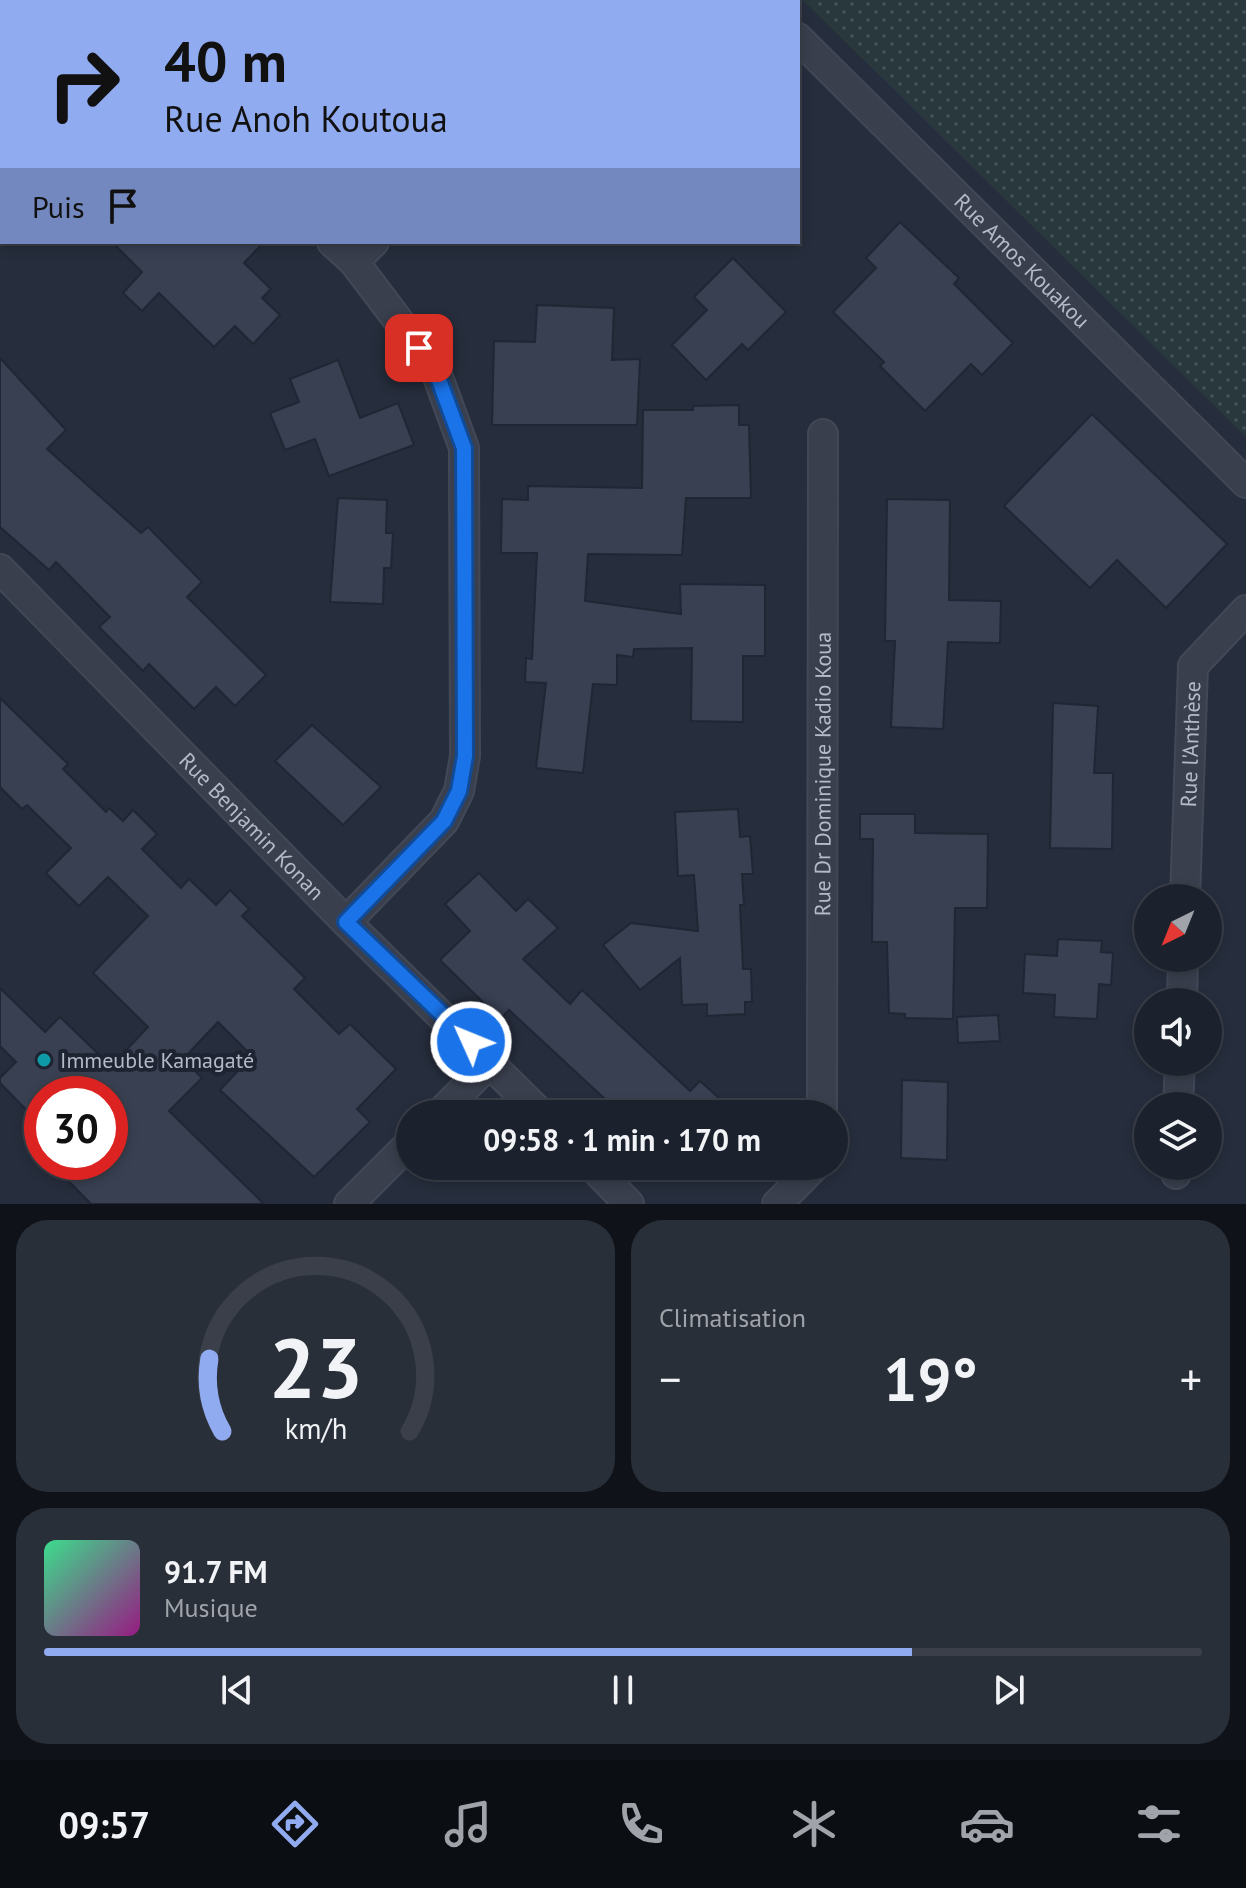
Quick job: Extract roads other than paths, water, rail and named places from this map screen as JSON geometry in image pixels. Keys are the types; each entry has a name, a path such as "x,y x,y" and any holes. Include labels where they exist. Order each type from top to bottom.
{"street":[{"name":"Rue Amos Kouakou","path":"800,40 1246,483"},
{"path":"334,244 354,262 435,369 464,448 465,756 459,791 444,821 346,922"},
{"path":"354,262 372,244"},
{"name":"Rue Dr Dominique Kadio Koua","path":"822,1100 823,434"},
{"name":"Rue Benjamin Konan","path":"0,569 346,922 528,1100"},
{"name":"Rue l'Anthèse","path":"1185,884 1193,666 1246,610"},
{"path":"453,1100 491,1062"},
{"path":"349,1204 396,1157"},
{"path":"606,1180 629,1204"},
{"path":"777,1204 801,1180"}],"place":[{"name":"Immeuble Kamagaté","path":"44,1060"}]}
